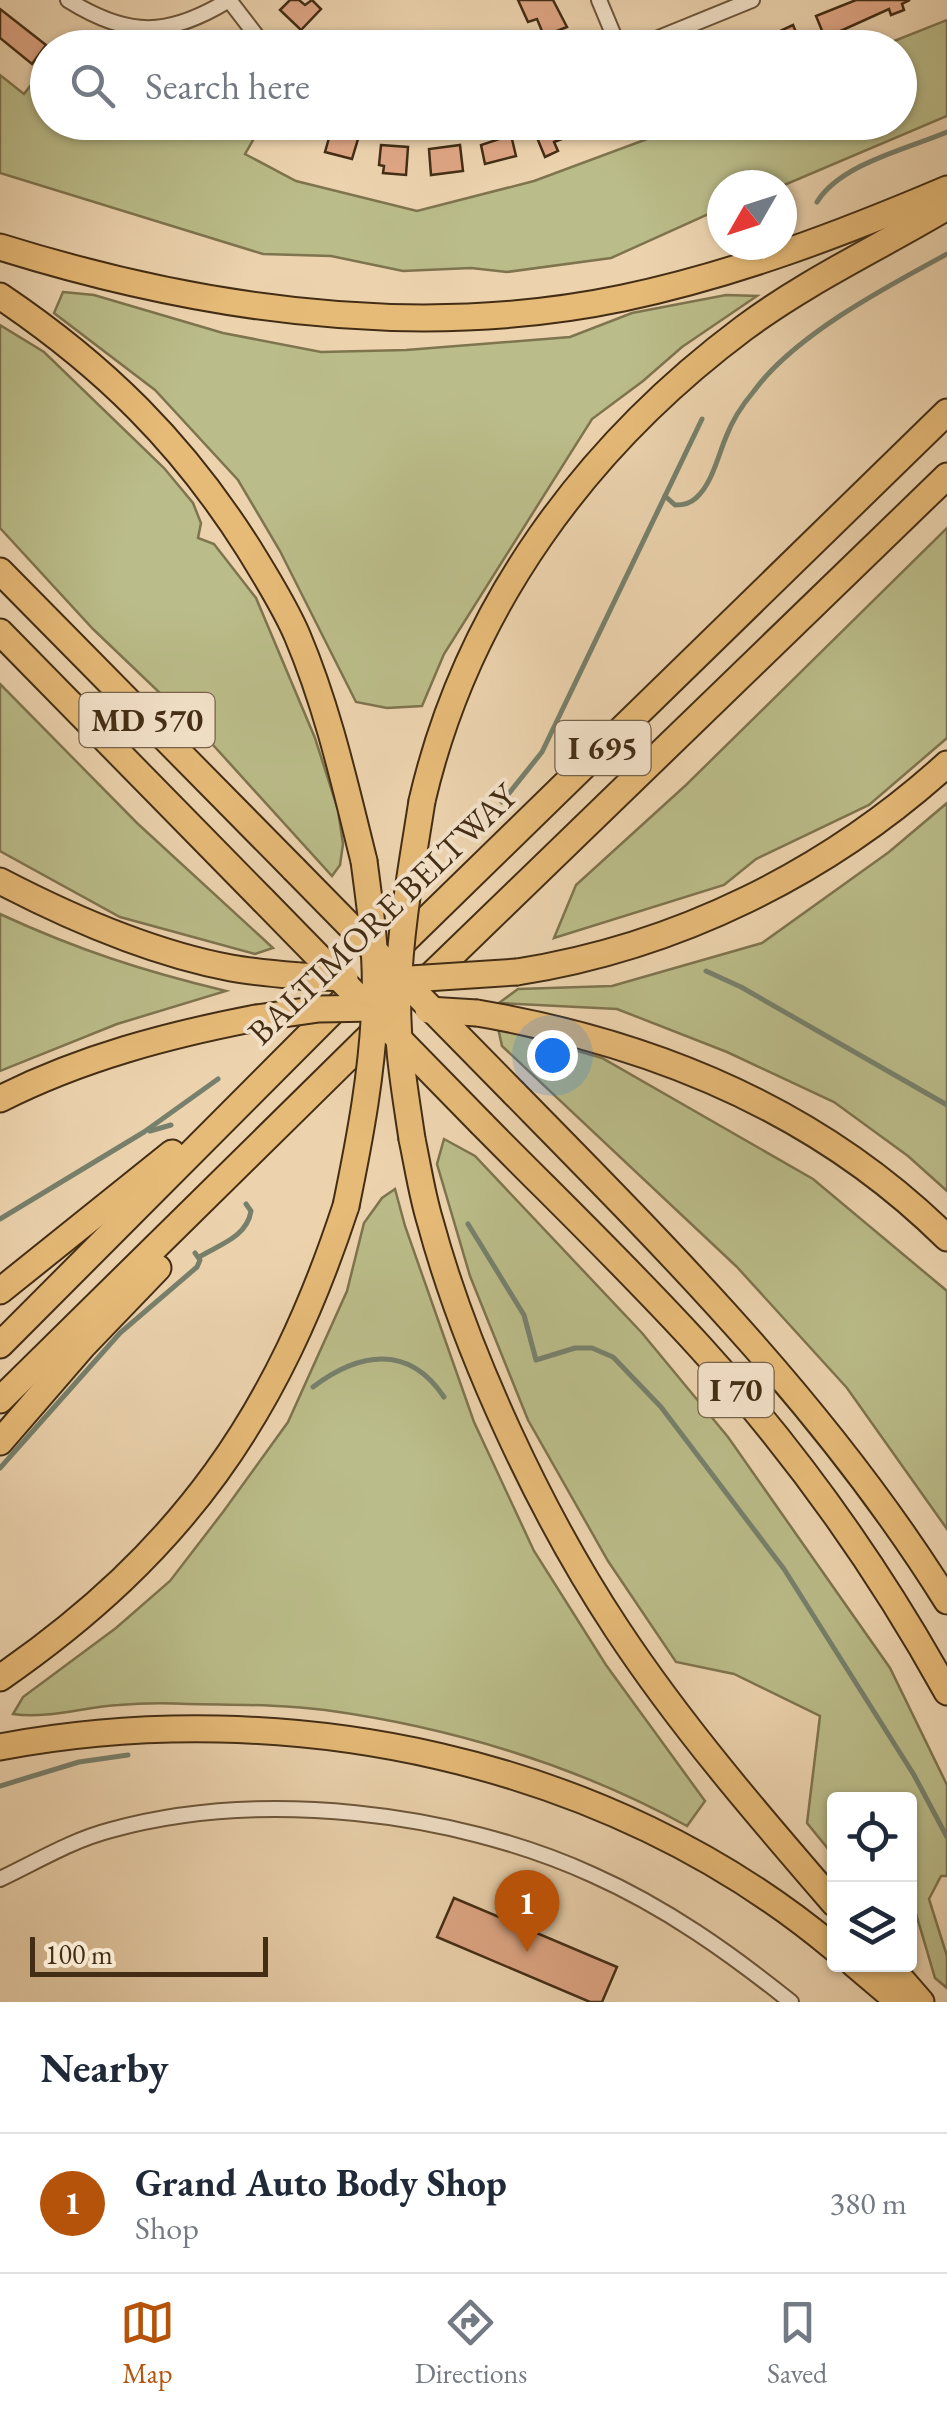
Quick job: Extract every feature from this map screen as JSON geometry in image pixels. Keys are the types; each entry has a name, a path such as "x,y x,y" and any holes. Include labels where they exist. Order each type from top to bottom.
{"highway":[{"path":"0,247 77,271 257,307 332,314 485,315 619,298 724,273 814,245 947,189"},
{"path":"827,1895 690,1729 617,1629 582,1570 496,1402 450,1287 429,1220 412,1140 398,995 406,902 436,741 461,680 523,559 596,463 636,420 746,326 947,208"},
{"path":"0,296 94,366 159,427 237,530 268,579 302,648 337,752 364,862 374,929 376,1001 365,1108 346,1206 322,1280 262,1404 218,1472 172,1530 74,1625 0,1678"},
{"name":"BALTIMORE BELTWAY","path":"0,1345 258,1084 947,412"},
{"name":"I 695","path":"0,1400 947,476"},
{"name":"MD 570","path":"0,571 294,869"},
{"name":"MD 570","path":"0,632 264,900"},
{"path":"0,881 114,932 228,968 300,976 403,980 517,972 561,965 623,947 689,926 746,901 804,871 864,832 947,764"},
{"name":"I 70","path":"294,869 735,1320 867,1484 947,1600"},
{"name":"I 70","path":"264,900 690,1337 770,1430 832,1512 947,1692"},
{"path":"0,1099 37,1080 100,1058 183,1032 256,1018 319,1010 389,1008 478,1013 544,1024 610,1042 715,1080 852,1160 896,1192 947,1238"},
{"path":"0,1442 83,1346 382,1024"},
{"path":"0,1291 258,1084"},
{"path":"0,1747 102,1732 227,1728 324,1736 426,1754 553,1791 665,1838 731,1874 827,1943"},
{"path":"863,1972 899,2002"},
{"path":"895,1972 920,2002"}],"street":[{"path":"68,0 93,15 140,29 184,23 229,0 252,30"},
{"path":"599,0 612,30"},
{"path":"678,30 752,0"},
{"path":"0,1880 111,1829 276,1807 367,1814 451,1830 540,1854 594,1875 681,1922 790,2002"}],"green space":[{"path":"947,20 947,116 917,129 917,32"},
{"path":"0,75 24,94 30,86 30,140 253,140 245,154 296,181 417,211 534,181 644,140 890,140 797,180 797,170 707,170 707,215 611,258 507,272 471,268 403,271 331,256 263,254 0,173"},
{"path":"63,292 94,295 223,333 321,352 406,350 570,337 632,313 726,295 757,296 682,347 592,419 444,654 422,706 387,708 356,702 280,551 238,480 155,390 54,313"},
{"path":"0,325 44,352 164,468 193,503 201,523 198,538 214,544 256,598 315,738 338,810 343,844 340,865 332,876 204,735 93,629 0,528"},
{"path":"947,528 947,738 869,805 756,859 724,885 554,938 576,885 686,785"},
{"path":"0,684 137,823 273,948 255,954 120,917 0,851"},
{"path":"947,803 947,1191 908,1156 834,1102 727,1052 617,1009 499,1003 518,989 612,986 762,943 889,852"},
{"path":"0,914 111,958 226,991 117,1024 0,1071"},
{"path":"498,1028 602,1058 813,1179 947,1291 947,1529 847,1388 737,1267 502,1046"},
{"path":"444,1139 475,1156 642,1333 728,1437 890,1668 947,1785 947,1876 941,1876 929,1899 947,1956 947,1988 935,1978 917,1917 917,1792 827,1792 827,1847 807,1823 820,1716 734,1674 676,1662 608,1561 528,1420 470,1276 437,1164"},
{"path":"395,1189 474,1422 534,1551 606,1665 705,1801 687,1826 601,1785 511,1751 372,1717 291,1707 162,1703 13,1714 23,1697 116,1628 170,1581 223,1512 288,1422 347,1291 364,1223 382,1198"}],"building":[{"path":"290,0 305,5 312,0 321,9 301,30 280,10"},
{"path":"518,0 553,0 567,27 542,30 537,19 528,22"},
{"path":"856,0 910,0 902,4 904,10 891,15 889,9 843,30 822,30 816,16"},
{"path":"0,9 30,32 30,62 0,38"},
{"path":"328,140 358,140 352,159 325,152"},
{"path":"512,140 516,156 485,164 481,145"},
{"path":"538,140 559,140 554,142 558,151 545,157"},
{"path":"381,145 408,147 406,175 383,173 384,166 379,165"},
{"path":"460,145 463,171 431,175 429,149"},
{"path":"454,1898 617,1967 602,2002 590,2002 437,1937"}],"waterway":[{"path":"817,202 841,177 947,132"},
{"path":"665,496 680,505 691,502 702,492 738,413 772,370 793,351 843,314 947,254"},
{"path":"502,802 542,752 702,419"},
{"path":"706,971 741,987 947,1105"},
{"path":"0,1219 144,1132 218,1079"},
{"path":"150,1131 171,1125"},
{"path":"199,1257 244,1227 251,1211 246,1204"},
{"path":"468,1224 524,1315 536,1360 575,1348 592,1348 613,1357 661,1407 784,1569 914,1775 947,1837"},
{"path":"0,1468 120,1333 197,1267 200,1260 195,1253"},
{"path":"313,1387 347,1367 382,1359 415,1368 444,1397"},
{"path":"0,1786 79,1762 128,1755"}],"place":[{"name":"Grand Auto Body Shop","path":"527,1952"}]}
